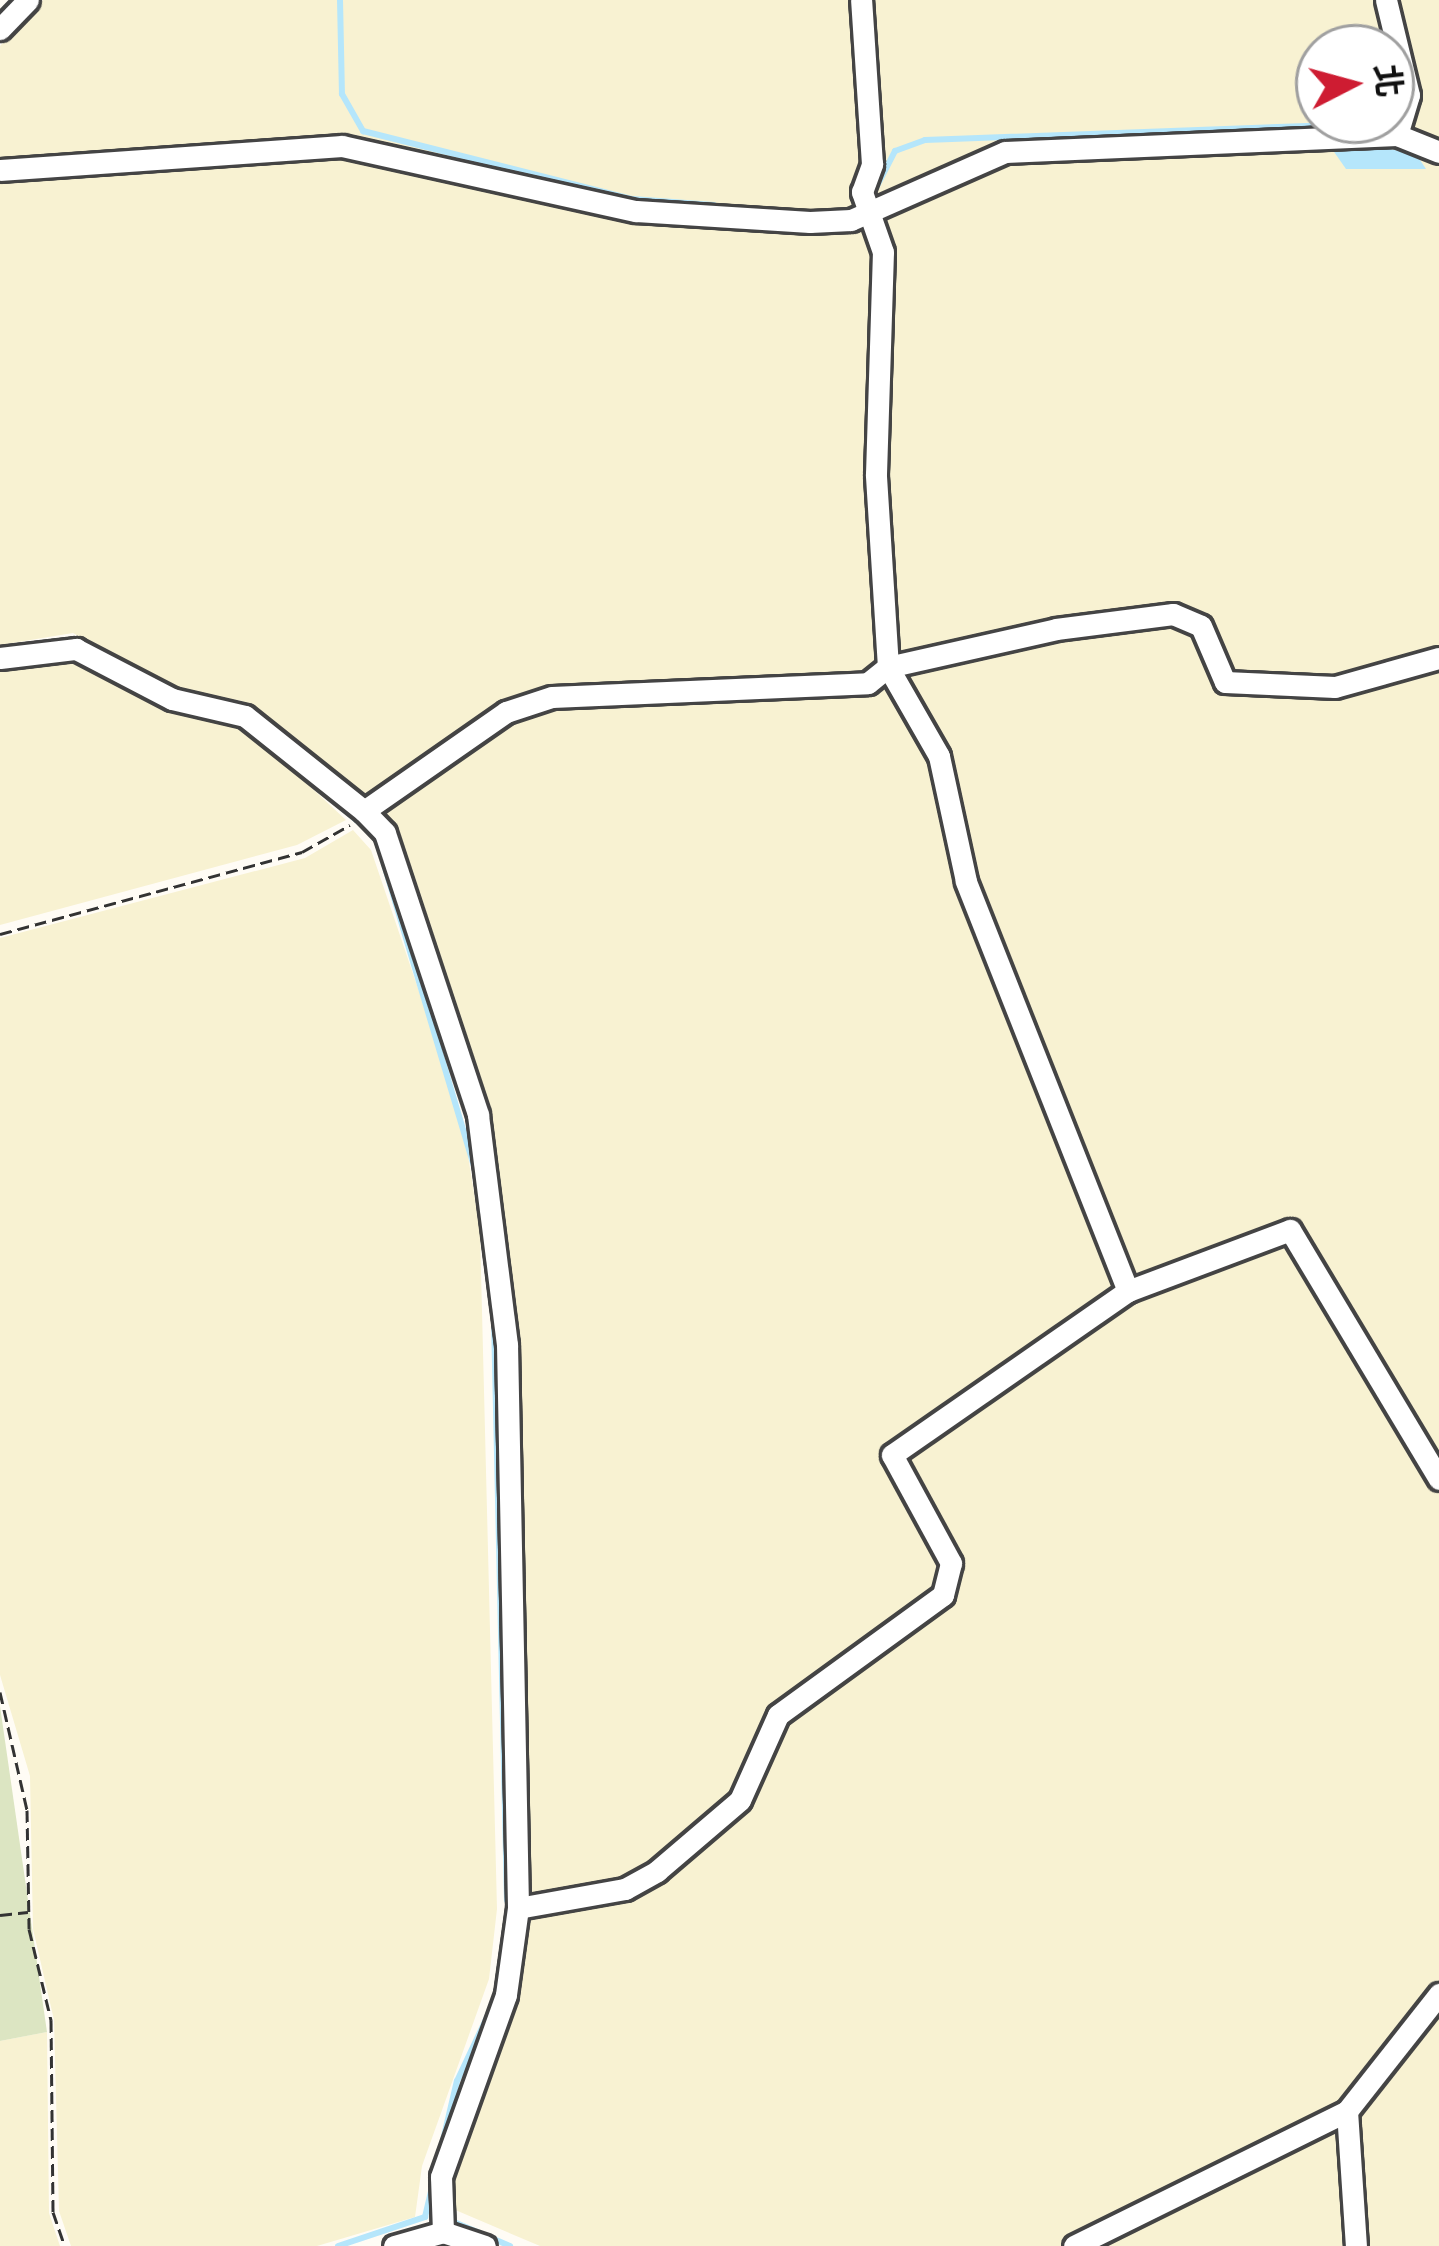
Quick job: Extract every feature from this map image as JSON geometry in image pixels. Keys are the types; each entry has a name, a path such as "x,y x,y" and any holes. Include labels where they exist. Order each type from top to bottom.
{"street":[{"path":"0,29 28,0"},
{"path":"861,0 868,212 883,252 876,473 888,667 939,756 966,880 1128,1291"},
{"path":"0,170 342,146 636,211 810,222 868,212 1005,152 1295,139"},
{"path":"364,811 506,712 552,697 868,683 888,667 1173,614 1201,626 1225,682 1335,687 1439,658"},
{"path":"0,658 76,649 172,699 245,716 385,833 445,1007 497,1222 518,1908 506,1995 441,2176 443,2232"},
{"path":"518,1908 626,1889 657,1871 740,1800 778,1715 944,1594 951,1563 892,1455 1128,1291 1290,1230 1439,1480"},
{"path":"1074,2246 1347,2111 1439,1994"},
{"path":"1347,2111 1356,2246"},
{"path":"409,2244 443,2232 484,2246"}],"path":[{"path":"0,934 302,853 347,828"},
{"path":"0,1692 23,1776 28,1912 51,2020 53,2212 65,2246"},
{"path":"0,1915 28,1912"}],"shaded area":[{"path":"43,0 1439,0 1439,2246 540,2246 453,2209 450,2171 504,2031 525,1921 514,1354 497,1170 385,822 242,701 175,689 73,633 0,645 0,46"},
{"path":"68,662 255,735 346,820 297,845 0,925 0,670"},
{"path":"353,830 371,850 462,1118 480,1231 497,1909 489,1979 422,2166 415,2217 317,2246 71,2246 59,2211 54,2020 33,1929 30,1776 0,1675 0,938 305,858"},
{"path":"47,2032 49,2213 60,2246 0,2246 0,2041"}],"green space":[{"path":"0,1706 47,2032 0,2041"}],"water":[{"path":"1374,146 1416,154 1426,169 1346,169 1332,149"}],"waterway":[{"path":"340,0 342,94 363,131 632,199 714,205"},
{"path":"875,190 895,151 925,140 1295,126"},
{"path":"290,764 367,829"},
{"path":"383,861 475,1170"},
{"path":"494,1320 507,1900"},
{"path":"338,2246 425,2217 457,2081 489,2013"},
{"path":"454,2222 510,2246"}]}
